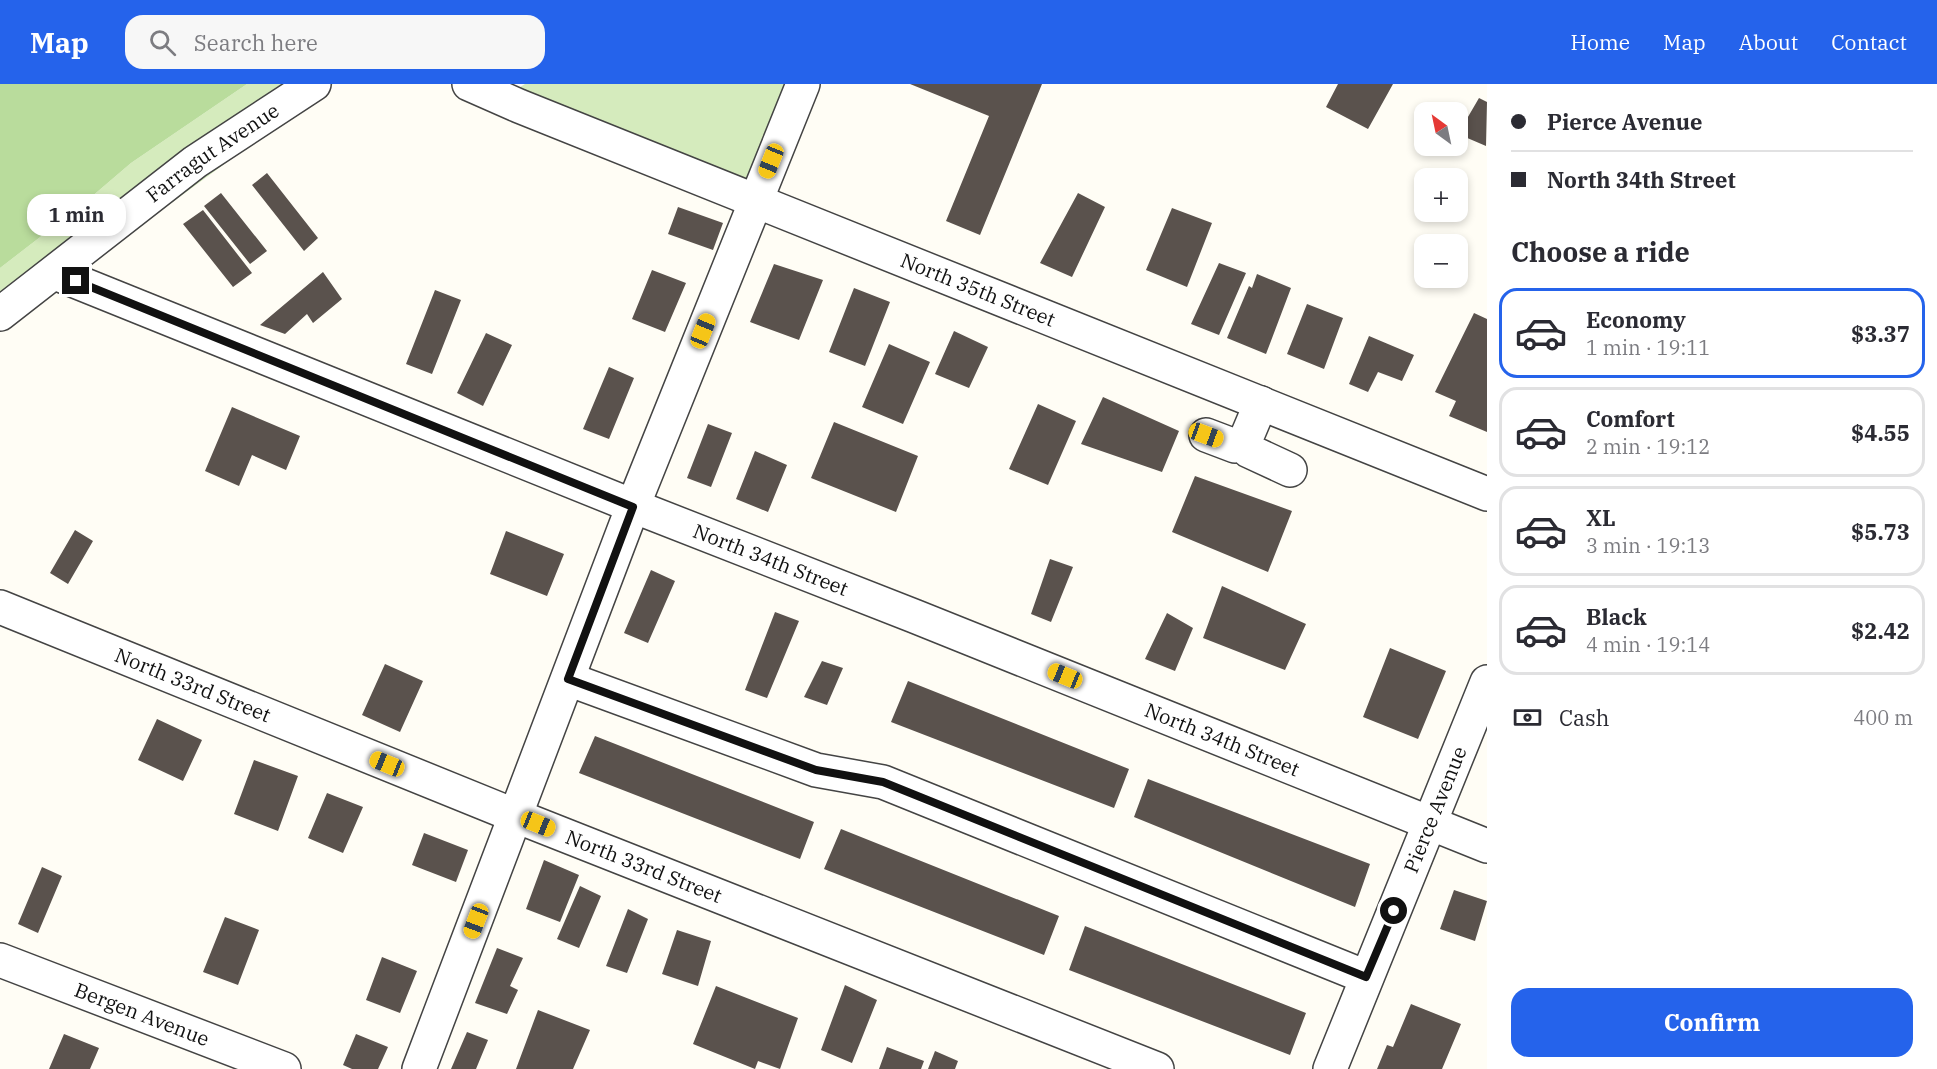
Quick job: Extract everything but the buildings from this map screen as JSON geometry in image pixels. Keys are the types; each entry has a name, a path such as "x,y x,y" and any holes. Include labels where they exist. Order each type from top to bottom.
{"street":[{"name":"Farragut Avenue","path":"0,314 195,162 314,84"},
{"name":"North 35th Street","path":"469,84 1487,494"},
{"path":"419,1069 633,507 803,84"},
{"name":"North 34th Street","path":"55,273 633,507 914,615 1487,846"},
{"path":"1206,435 1235,446 1245,441 1262,403"},
{"path":"1245,441 1250,451 1290,470"},
{"name":"North 33rd Street","path":"0,607 516,816 1157,1069"},
{"path":"568,679 816,770 883,782 1366,977"},
{"name":"Pierce Avenue","path":"1330,1069 1487,682"},
{"name":"Bergen Avenue","path":"0,960 284,1069"}],"green space":[{"path":"0,84 247,84 131,163 83,204 0,268"},
{"path":"247,84 333,84 0,329 0,268 83,204 131,163"},
{"path":"525,84 821,84 774,195 512,92"}],"route":[{"path":"76,281 633,507 568,679 816,770 883,782 1366,977 1394,911"}]}
